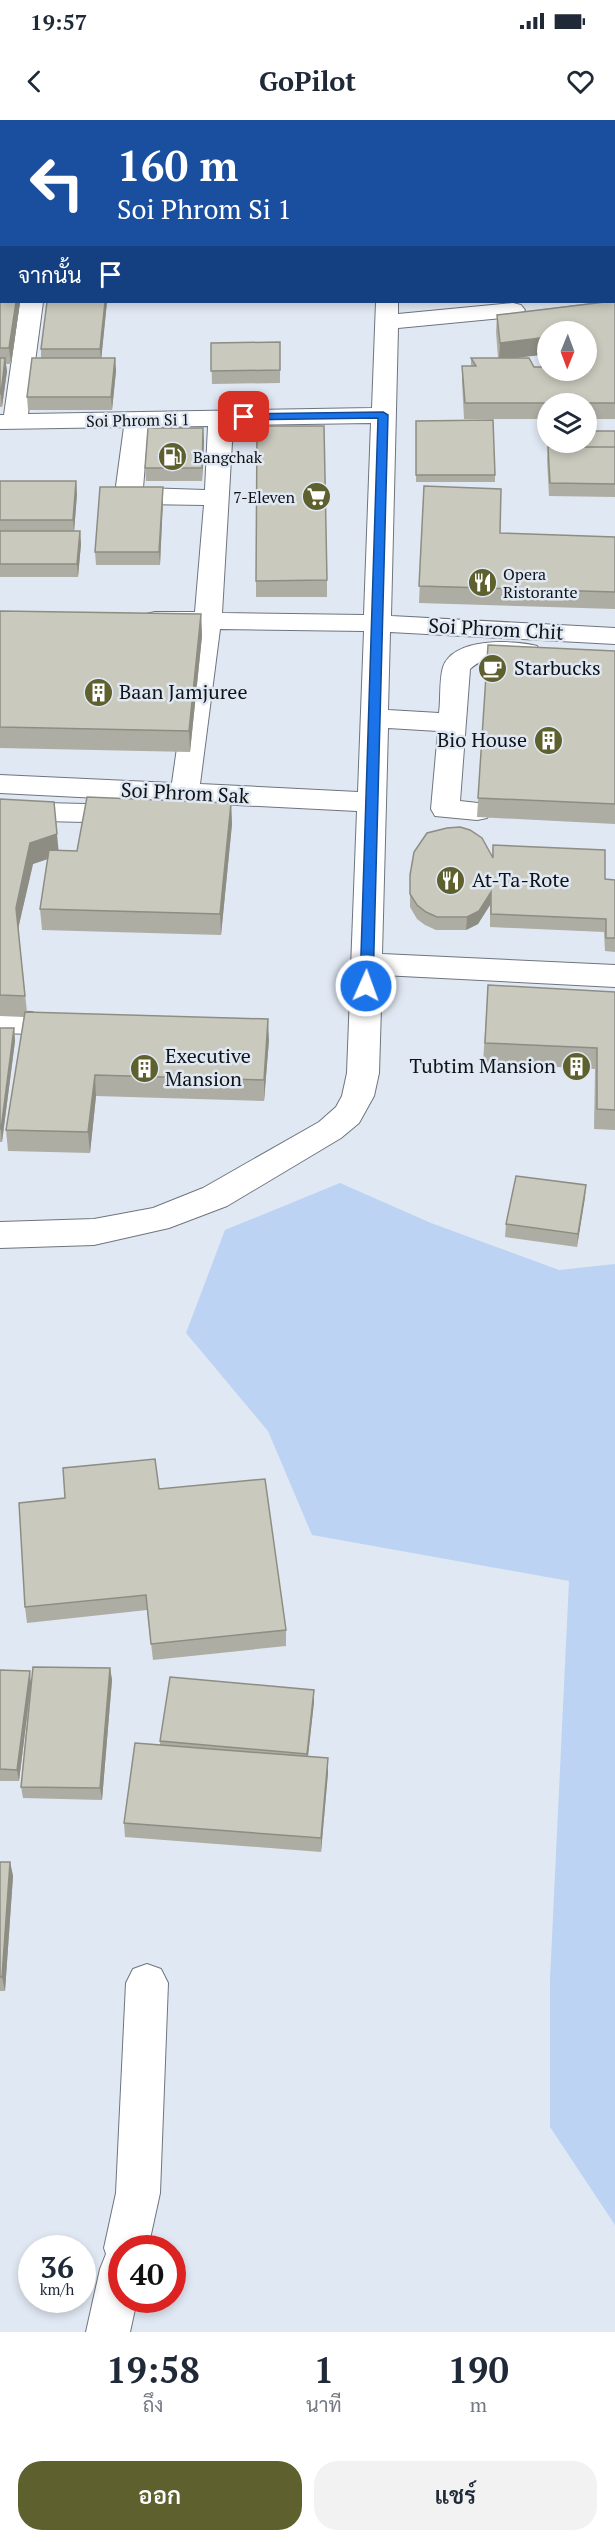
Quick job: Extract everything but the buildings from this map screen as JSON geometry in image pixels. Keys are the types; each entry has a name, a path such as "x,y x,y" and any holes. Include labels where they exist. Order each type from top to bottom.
{"street":[{"path":"8,422 31,303"},
{"path":"0,1235 94,1232 157,1219 215,1197 330,1130 348,1115 358,1096 363,1072 387,312 513,310"},
{"name":"Soi Phrom Si 1","path":"8,422 383,415"},
{"path":"185,793 208,621 221,418"},
{"path":"137,420 129,486 132,493 142,496 217,498"},
{"name":"Soi Phrom Chit","path":"127,620 377,623 615,636"},
{"path":"477,811 446,809 457,667 463,659 472,654 497,651 615,656"},
{"path":"374,718 451,723"},
{"name":"Soi Phrom Sak","path":"0,784 138,808 185,793 371,802"},
{"path":"214,823 218,795"},
{"path":"0,811 138,808"},
{"path":"367,964 615,976"},
{"path":"0,1022 31,1023"},
{"path":"129,2235 138,2193 147,1983"},
{"path":"108,2332 112,2313"}],"shaded area":[{"path":"340,1183 431,1223 559,1270 615,1264 615,2225 550,2127 550,1979 569,1581 312,1535 268,1431 186,1333 225,1230"}],"place":[{"name":"Bangchak","path":"172,457"},
{"name":"7-Eleven","path":"316,497"},
{"name":"Opera Ristorante","path":"482,583"},
{"name":"Starbucks","path":"493,668"},
{"name":"Baan Jamjuree","path":"98,692"},
{"name":"Bio House","path":"548,740"},
{"name":"At-Ta-Rote","path":"451,880"},
{"name":"Tubtim Mansion","path":"577,1066"},
{"name":"Executive Mansion","path":"144,1068"}],"route":[{"path":"244,417 383,415 366,986"}]}
